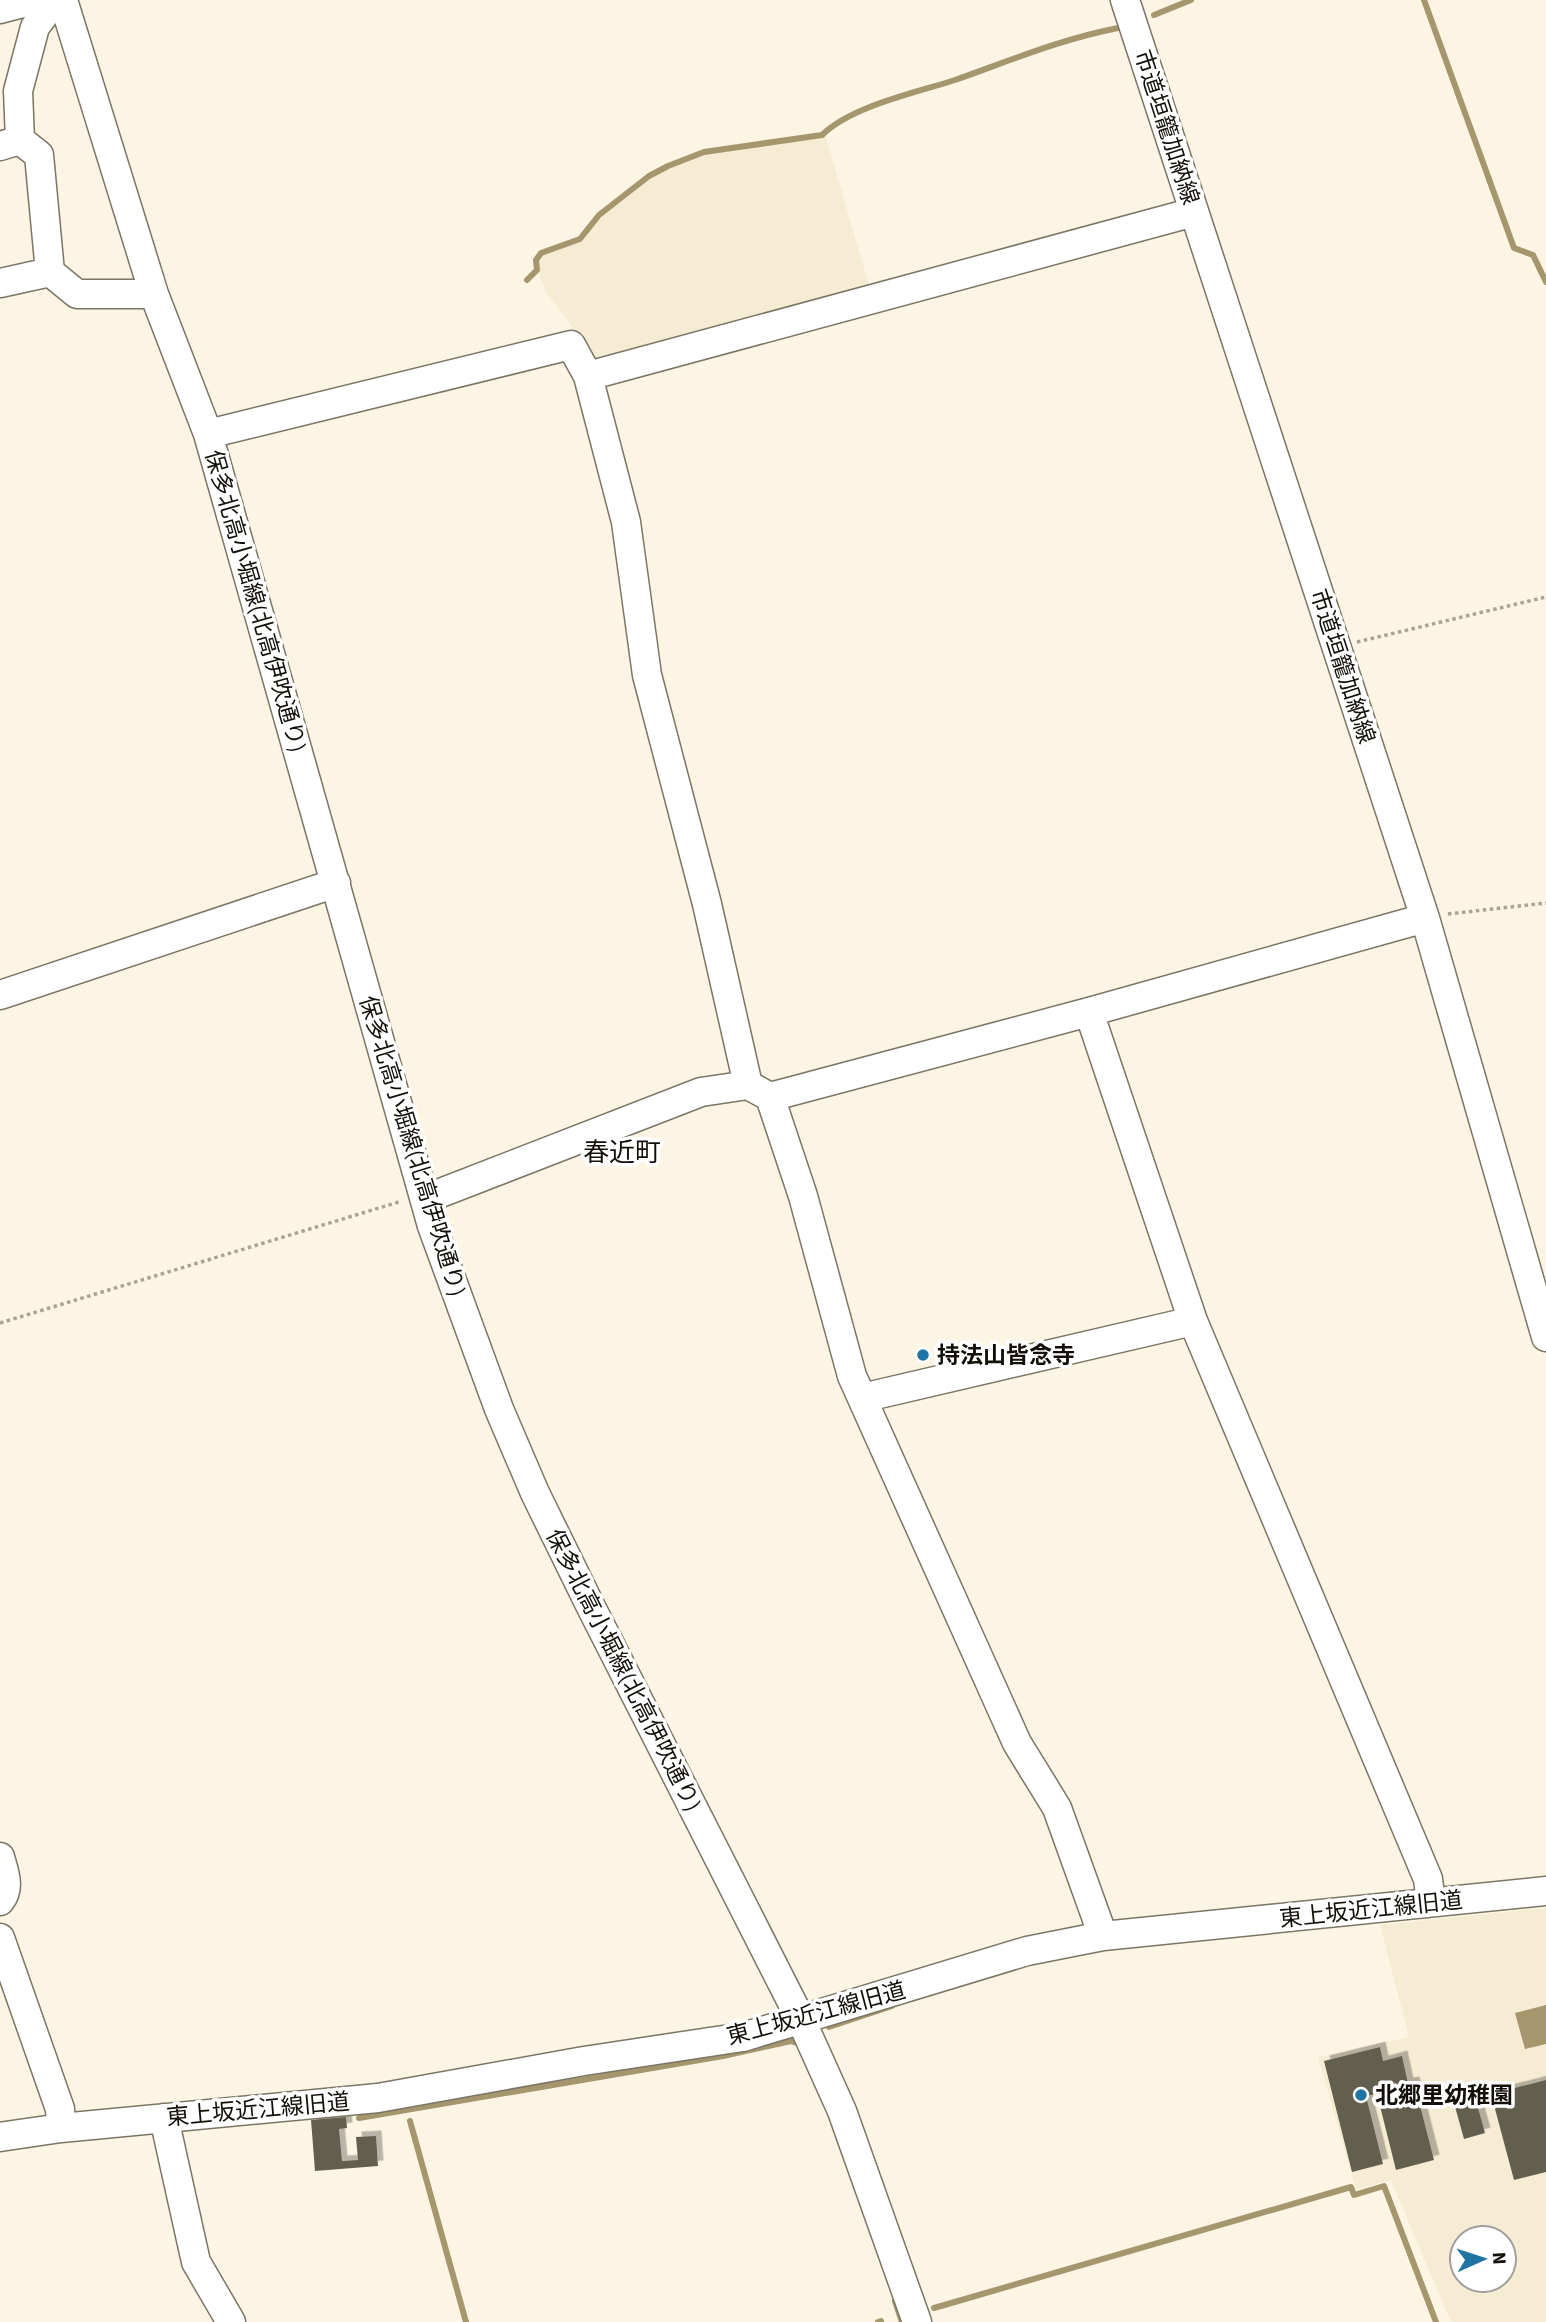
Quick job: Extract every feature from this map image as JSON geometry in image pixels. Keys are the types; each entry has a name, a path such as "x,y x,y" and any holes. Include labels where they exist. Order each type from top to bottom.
{"street":[{"path":"0,9 34,0"},
{"path":"55,0 35,27 18,90 10,143 39,155 50,272 76,294 154,294"},
{"name":"保多北高小堀線(北高伊吹通り)","path":"63,0 154,294 208,434 425,1199 499,1409 535,1493 802,2022 842,2110 917,2322"},
{"name":"市道垣籠加納線","path":"1125,0 1425,918 1546,1337"},
{"path":"587,376 1194,212"},
{"path":"0,283 50,272"},
{"path":"208,434 571,345 587,376 626,522 647,675 707,904 759,1091 803,1196 852,1376 1017,1743 1057,1808 1102,1936"},
{"path":"0,996 336,883"},
{"path":"425,1199 701,1092 759,1091 1089,1013 1425,918"},
{"path":"1089,1013 1193,1321 1428,1879 1431,1902"},
{"path":"862,1398 1193,1321"},
{"path":"0,1857 7,1880 4,1897 0,1901"},
{"name":"東上坂近江線旧道","path":"0,2137 61,2128 378,2098 584,2061 743,2037 802,2022 1027,1951 1102,1936 1546,1891"},
{"path":"0,1938 60,2109 61,2128"},
{"path":"164,2118 196,2262 231,2322"}],"path":[{"path":"1337,648 1546,597"},
{"path":"1425,918 1546,903"},
{"path":"0,1323 401,1201 425,1199"}],"shaded area":[{"path":"825,134 871,292 600,363 546,292 535,263 537,257 585,239 602,214 626,195 656,175 707,152"},
{"path":"1546,1908 1546,2322 1451,2322 1391,2180 1356,2190 1318,2057 1409,2037 1380,1925"},
{"path":"1546,2005 1546,2044 1525,2049 1515,2013"}],"building":[{"path":"1380,2047 1383,2061 1402,2056 1408,2083 1414,2082 1434,2160 1396,2170 1377,2094 1366,2096 1383,2164 1352,2172 1324,2061"},
{"path":"1546,2080 1546,2172 1514,2180 1491,2094"},
{"path":"1475,2097 1485,2133 1464,2139 1454,2103"},
{"path":"346,2117 347,2128 339,2129 342,2161 358,2160 356,2137 376,2136 378,2166 315,2171 311,2120"}],"waterway":[{"path":"1154,15 1191,0"},
{"path":"1424,0 1514,248 1533,255 1546,282"},
{"path":"527,280 537,270 536,260 541,253 580,239 599,215 649,176 668,166 704,152 822,135 867,108 1056,44 1118,28"},
{"path":"829,2027 892,2006"},
{"path":"359,2118 723,2056 791,2041 802,2044"},
{"path":"410,2121 466,2322"},
{"path":"934,2308 1351,2187 1354,2195 1384,2186 1436,2322"},
{"path":"895,2301 902,2322"}],"place":[{"name":"持法山皆念寺","path":"923,1355"},
{"name":"北郷里幼稚園","path":"1361,2095"}],"district":[{"name":"春近町","path":"622,1152"}]}
